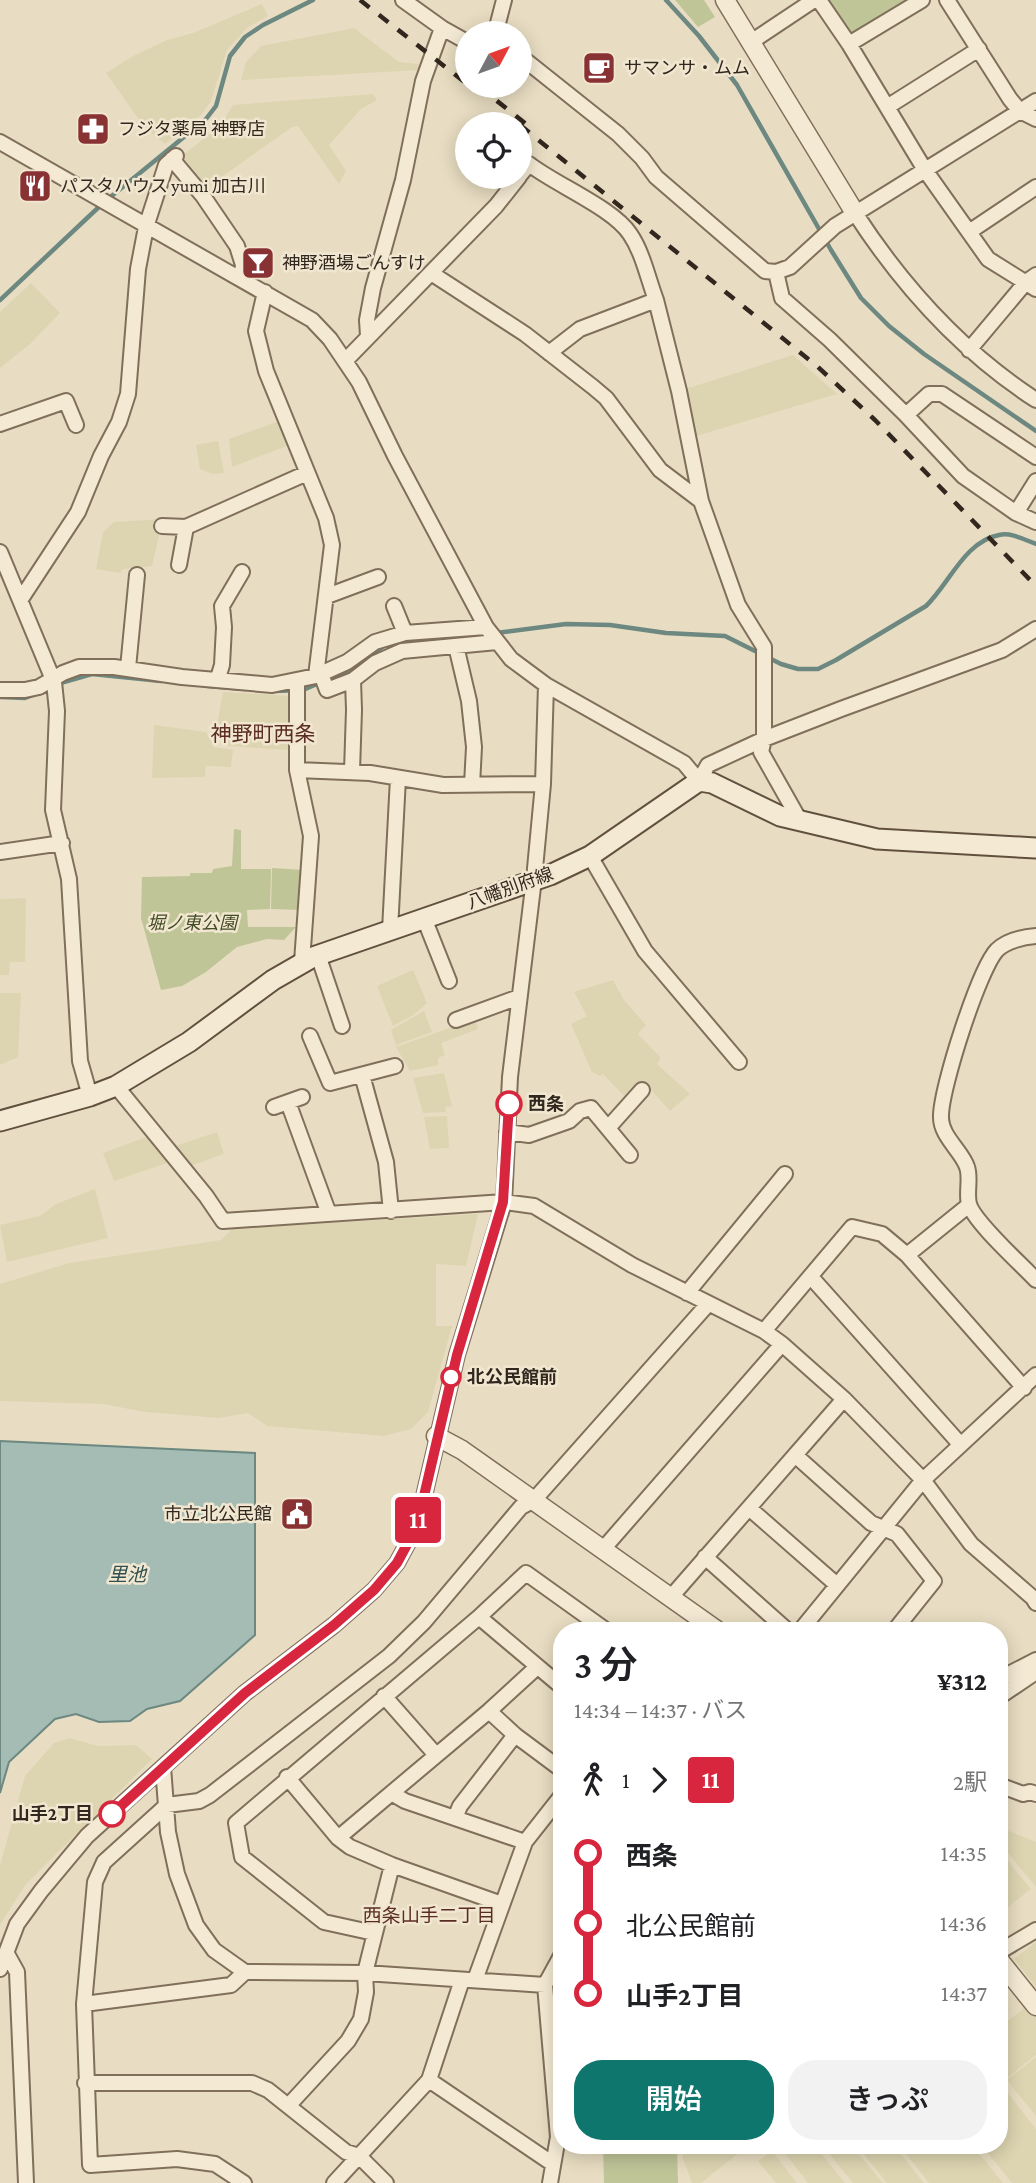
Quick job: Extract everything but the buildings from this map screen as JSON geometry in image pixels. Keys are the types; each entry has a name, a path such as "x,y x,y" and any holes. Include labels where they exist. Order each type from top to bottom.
{"main road":[{"path":"698,781 712,783 780,816 877,839 1036,848"},
{"name":"八幡別府線","path":"0,1121 116,1086 189,1042 273,980 310,958 550,875 590,856 698,781"}],"street":[{"path":"403,0 455,35"},
{"path":"499,21 504,0"},
{"path":"725,0 879,251 933,315 969,350 1036,400"},
{"path":"751,42 814,0"},
{"path":"819,0 849,44 925,170 988,259 1033,282 969,350"},
{"path":"849,44 922,0"},
{"path":"947,0 1020,111 1036,119"},
{"path":"368,336 367,320 373,288 400,193 423,81 442,28"},
{"path":"887,107 979,49"},
{"path":"532,66 618,134 656,177 709,224 765,271 776,272 790,267 835,226 1036,101"},
{"path":"0,142 312,320 330,339 359,382 486,627 511,659 546,685 684,763 698,781 708,765 764,739 1002,650 1036,629"},
{"path":"20,599 78,512 101,456 119,422 128,394 138,270 146,227 166,165 174,158 237,246 243,265 241,279"},
{"path":"532,166 556,183 577,193 628,231 635,242 656,300 679,391 701,501 738,605 764,647 764,739 761,752 800,821"},
{"path":"969,232 1036,187"},
{"path":"345,362 496,206 509,189"},
{"path":"431,272 524,334 606,398 660,470 701,501"},
{"path":"776,272 782,298 830,340 906,415 963,477 1016,513 1036,522"},
{"path":"265,292 256,331 266,371 326,518 332,545 318,675 327,690 353,680 375,663 395,654 497,642"},
{"path":"549,353 580,330 656,300"},
{"path":"906,415 929,394 942,394 1036,457"},
{"path":"0,424 66,401 76,425"},
{"path":"162,526 186,527 307,473"},
{"path":"1016,513 1036,481"},
{"path":"179,565 186,527"},
{"path":"0,552 53,679 57,711 53,810 62,843 72,908 80,1061 90,1096"},
{"path":"218,678 224,639 222,606 242,572"},
{"path":"128,668 143,597 137,575"},
{"path":"327,596 378,577"},
{"path":"394,606 405,633"},
{"path":"0,690 40,687 79,667 128,668 182,677 218,678 272,685 318,675 346,662 375,642 405,633 486,627"},
{"path":"456,646 474,747 471,785"},
{"path":"352,771 353,680"},
{"path":"297,681 297,770 311,836 310,958 342,1026"},
{"path":"0,1969 17,1924 66,1858 245,1693 334,1625 374,1590 397,1563 417,1526 460,1342 503,1202 510,1077 543,784 546,685"},
{"path":"297,770 352,771 443,785 543,784"},
{"path":"390,930 398,778"},
{"path":"0,852 62,843"},
{"path":"590,856 645,951 739,1062"},
{"path":"424,918 449,981"},
{"path":"1036,936 1019,938 999,948 987,963 955,1051 940,1117 951,1144 967,1167 969,1205 981,1222 1036,1280"},
{"path":"456,1020 519,997"},
{"path":"310,1036 330,1083 395,1066"},
{"path":"362,1075 386,1162 391,1211"},
{"path":"116,1086 206,1196 223,1221 503,1202 534,1206 632,1265 764,1331 844,1399 923,1480 971,1544 1036,1603"},
{"path":"608,1128 642,1090"},
{"path":"302,1097 281,1105 329,1214"},
{"path":"507,1132 529,1135 569,1121 586,1108 591,1108 631,1155"},
{"path":"687,1293 785,1174"},
{"path":"907,1255 969,1205"},
{"path":"764,1331 852,1227 883,1234 907,1255 1024,1388"},
{"path":"811,1277 960,1444"},
{"path":"244,2183 215,2164 177,2159 90,2165 83,2004 95,1882 104,1862 167,1805 199,1801 210,1795 389,1656 424,1622 521,1507 534,1500 708,1304"},
{"path":"604,1548 782,1344"},
{"path":"806,1622 923,1480 1036,1376"},
{"path":"671,1597 844,1399"},
{"path":"436,1436 462,1450 706,1622"},
{"path":"795,1455 870,1523 897,1534 934,1581 901,1622"},
{"path":"749,1508 836,1585"},
{"path":"705,1557 789,1622"},
{"path":"374,1933 324,1922 242,1857 236,1823 287,1777 479,1617 526,1573 594,1622"},
{"path":"479,1617 553,1680"},
{"path":"1008,1674 1036,1660"},
{"path":"338,1838 393,1794 537,1667"},
{"path":"1008,1691 1036,1672"},
{"path":"384,1696 436,1755"},
{"path":"489,1711 514,1735 553,1763"},
{"path":"455,1818 460,1806 514,1735"},
{"path":"163,1767 168,1832 177,1874 196,1925 214,1950 245,1972 365,1973 545,1985"},
{"path":"287,1777 338,1838 350,1847 392,1865 502,1904"},
{"path":"1008,1788 1023,1794 1036,1794"},
{"path":"393,1794 525,1842"},
{"path":"334,2183 429,2080 525,1842 553,1806"},
{"path":"289,2105 348,2041 361,2019 366,1992 365,1973 392,1865"},
{"path":"1008,1947 1036,1930"},
{"path":"7,1954 17,1972 26,2183"},
{"path":"553,1970 545,1985 553,2079"},
{"path":"1008,1970 1036,2006"},
{"path":"83,2004 231,1985 245,1972"},
{"path":"429,2080 554,2164"},
{"path":"85,2083 245,2082 268,2090 289,2105 346,2152 359,2156 386,2183"},
{"path":"550,2183 555,2154"}],"shaded area":[{"path":"262,4 268,16 247,28 227,50 211,101 201,115 165,144 145,128 106,73 167,40 193,33"},
{"path":"354,28 399,62 418,64 420,70 241,80 246,62 261,46"},
{"path":"373,94 377,100 361,109 329,145 346,171 339,184 298,126 292,127 202,191 179,158 220,126 233,105"},
{"path":"31,283 60,313 29,345 0,368 0,312"},
{"path":"793,355 837,394 696,436 682,390"},
{"path":"282,420 292,444 232,467 229,439"},
{"path":"218,441 224,473 213,474 200,469 196,445"},
{"path":"163,519 152,566 123,569 120,573 96,569 103,532 114,522"},
{"path":"223,692 291,696 289,750 229,746 215,736"},
{"path":"154,725 206,732 214,747 233,750 231,767 206,766 205,777 152,778"},
{"path":"26,898 25,962 10,962 9,975 0,975 0,899"},
{"path":"413,970 427,1003 393,1026 377,986"},
{"path":"613,980 624,1000 646,1025 638,1034 661,1058 657,1064 690,1094 670,1111 643,1081 626,1098 603,1074 600,1076 592,1072 571,1024 587,1016 574,992"},
{"path":"0,993 21,993 18,1057 0,1065"},
{"path":"424,1011 432,1032 396,1045 391,1030"},
{"path":"475,1019 478,1029 441,1043 445,1055 438,1058 438,1065 410,1071 396,1047"},
{"path":"444,1073 452,1106 445,1107 446,1112 423,1113 413,1078"},
{"path":"447,1116 449,1148 430,1149 424,1117"},
{"path":"217,1132 224,1154 190,1166 175,1146"},
{"path":"149,1136 170,1162 114,1181 103,1153"},
{"path":"95,1189 108,1238 7,1262 0,1225 40,1216 56,1204"},
{"path":"478,1214 466,1266 436,1264 436,1326 452,1326 428,1412 411,1429 384,1436 267,1426 248,1413 219,1418 145,1412 103,1404 0,1401 0,1284 69,1263 221,1240 232,1229"},
{"path":"69,1738 98,1746 136,1745 152,1759 26,1884 0,1925 0,1865 25,1776 54,1743"},
{"path":"1008,1831 1036,1842 1036,1887 1008,1853"},
{"path":"1008,1861 1031,1889 1008,1907"},
{"path":"1036,1942 1036,1987 1014,1959"},
{"path":"1027,2006 1036,2018 1036,2055 1008,2077 1008,2021"},
{"path":"1036,2057 1036,2116 1008,2081"},
{"path":"1008,2093 1036,2129 1036,2183 1012,2183 988,2154 1008,2154"},
{"path":"683,2154 737,2154 701,2183 692,2183"},
{"path":"768,2154 774,2154 797,2183 776,2183 758,2161"},
{"path":"785,2154 821,2154 845,2183 808,2183"},
{"path":"829,2154 859,2154 883,2183 853,2183"},
{"path":"863,2154 900,2154 924,2183 887,2183"},
{"path":"906,2154 979,2154 1003,2183 929,2183"}],"green space":[{"path":"675,0 704,0 715,17 698,27"},
{"path":"830,0 917,0 853,39 828,9"},
{"name":"堀ノ東公園","path":"234,829 241,830 241,869 271,869 270,909 247,910 248,927 296,927 284,940 267,939 237,947 206,972 182,986 161,990 141,918 142,877 190,876 190,873 212,873 213,869 232,866"},
{"path":"272,868 304,870 302,910 271,909"},
{"path":"603,2154 677,2154 678,2183 604,2183"}],"water":[{"name":"里池","path":"0,1441 255,1453 255,1635 180,1701 147,1709 130,1721 99,1722 76,1714 55,1719 9,1762 0,1793"}],"waterway":[{"path":"108,199 206,119 216,106 230,56 245,37 313,0"},
{"path":"666,0 699,36 737,85 861,298 889,326 924,354 1036,431"},
{"path":"0,300 101,205"},
{"path":"496,633 566,624 610,625 666,633 725,636 781,664 798,669 818,669 926,606 967,554 987,539 1008,535 1036,544"},
{"path":"392,644 488,634"},
{"path":"274,691 303,690 347,671 384,646"},
{"path":"57,684 92,674 161,681"},
{"path":"208,686 245,689"},
{"path":"0,697 25,698 33,695"}],"railway":[{"path":"360,0 455,75"},
{"path":"493,98 511,112"},
{"path":"532,135 818,367 875,420 1036,586"}],"bus line":[{"name":"11","path":"112,1814 245,1693 334,1625 374,1590 397,1563 417,1526 457,1355 503,1202 509,1104"}],"place":[{"name":"サマンサ・ムム","path":"599,68"},
{"name":"フジタ薬局 神野店","path":"93,129"},
{"name":"パスタハウス yumi 加古川","path":"35,186"},
{"name":"神野酒場ごんすけ","path":"258,263"},
{"name":"西条","path":"509,1104"},
{"name":"北公民館前","path":"451,1377"},
{"name":"市立北公民館","path":"297,1514"},
{"name":"山手2丁目","path":"112,1814"}],"district":[{"name":"神野町西条","path":"263,734"},
{"name":"西条山手二丁目","path":"429,1915"}]}
